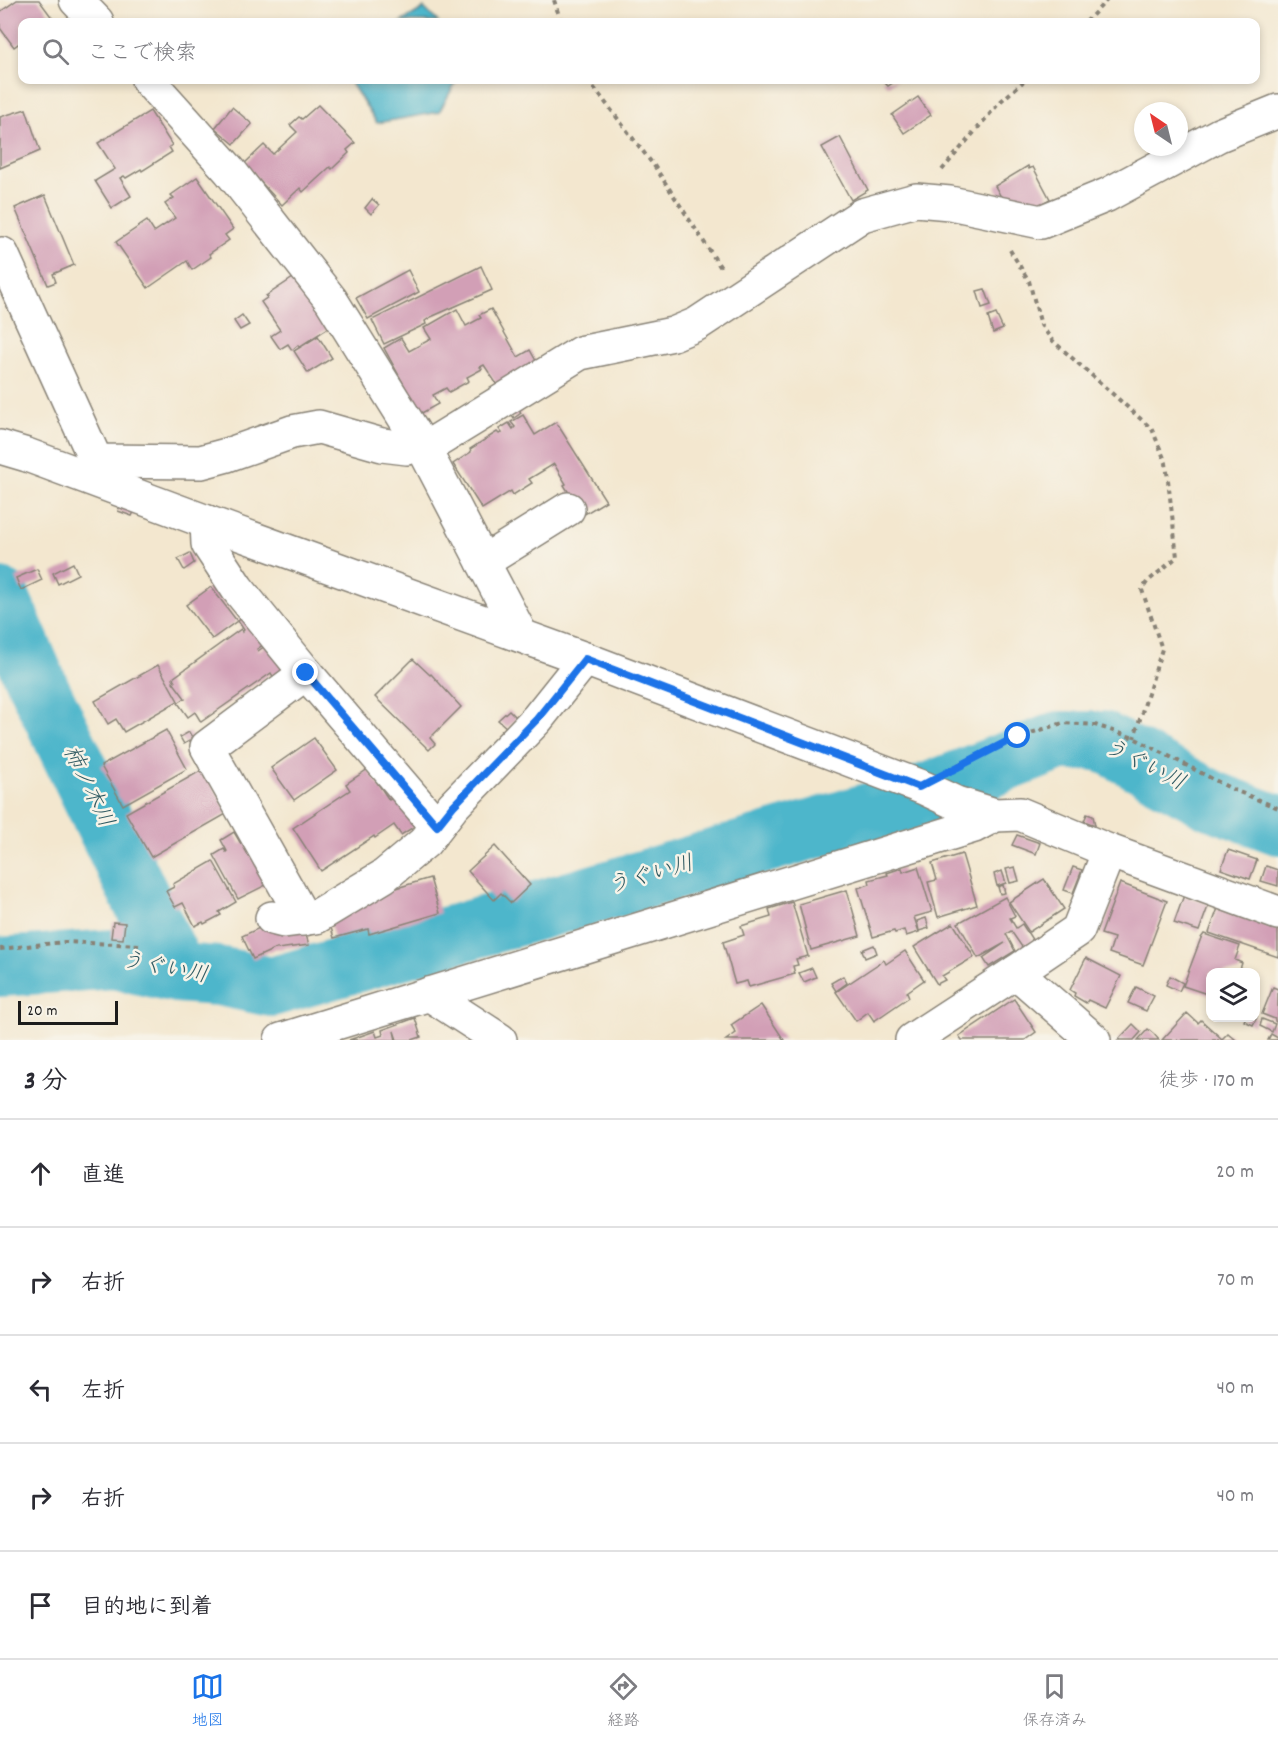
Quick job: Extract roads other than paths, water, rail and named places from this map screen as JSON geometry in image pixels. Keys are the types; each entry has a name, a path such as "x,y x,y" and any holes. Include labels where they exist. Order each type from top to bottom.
{"street":[{"path":"76,0 93,18"},
{"path":"152,84 230,171 331,300 422,446 521,635"},
{"path":"93,469 201,462 292,432 319,427 382,445 406,448 422,446 580,353 673,334 697,324 862,215 916,200 950,203 1041,222 1107,195 1220,135 1278,111"},
{"path":"2,254 93,469"},
{"path":"0,447 93,469 207,522 585,659 956,803 994,815 1020,814 1109,851 1278,913"},
{"path":"483,562 568,509"},
{"path":"207,522 208,544 237,588 306,673 437,826"},
{"path":"306,673 207,747 288,918 316,917 384,876 425,842 453,806 537,719 585,659"},
{"path":"280,1040 974,826 994,815"},
{"path":"912,1040 1078,930 1109,851"},
{"path":"1016,972 1094,1040"},
{"path":"429,994 500,1040"}],"water":[{"path":"424,8 434,18 408,18"},
{"path":"352,84 455,84 439,112 377,123"}],"waterway":[{"name":"柿ノ木川","path":"0,598 40,690 177,973"},
{"name":"うぐい川","path":"0,967 114,959 177,973 218,976 271,987 904,802 1059,741 1102,741 1211,800 1278,825"}]}
